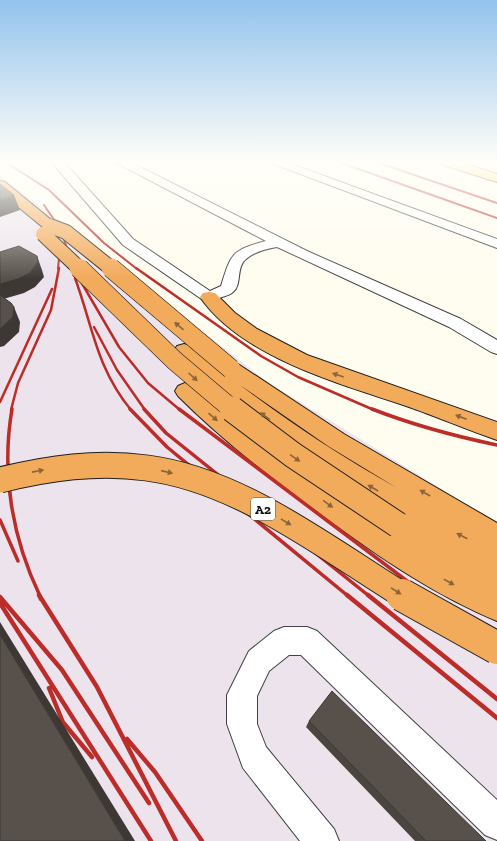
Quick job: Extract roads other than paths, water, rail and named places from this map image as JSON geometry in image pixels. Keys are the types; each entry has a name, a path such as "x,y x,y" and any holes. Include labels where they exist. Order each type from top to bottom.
{"highway":[{"path":"3,200 46,230 184,351 266,417 323,457 407,508 497,554"},
{"path":"16,200 192,377 276,444 333,484 398,525 497,579"},
{"path":"46,230 66,232 84,244 208,351 245,379 336,440 459,512 497,537"},
{"path":"46,230 50,248 185,391 217,421 349,520 440,577 497,608"},
{"path":"209,297 233,321 286,353 325,370 497,431"},
{"name":"A2","path":"0,480 58,468 102,464 156,469 200,481 226,491 268,512 413,601 497,648"}],"street":[{"path":"91,200 128,242 209,297 228,290"},
{"path":"194,200 278,242 454,323 497,348"},
{"path":"376,200 497,244"},
{"path":"187,282 208,282 219,280 232,268 237,259 243,254 278,242"},
{"path":"232,268 227,303 231,312 245,324 286,353"},
{"path":"454,323 497,332"},
{"path":"322,841 254,757 242,724 242,695 260,661 284,641 307,641 497,823"}],"railway":[{"path":"60,200 104,243 137,269"},
{"path":"447,200 497,218"},
{"path":"489,200 497,203"},
{"path":"44,205 62,236 73,269"},
{"path":"58,269 60,247"},
{"path":"11,410 18,383 51,310 59,268"},
{"path":"73,268 119,347 148,383 180,410"},
{"path":"136,268 261,356 298,377 374,410"},
{"path":"75,278 103,362 119,394 131,410"},
{"path":"0,402 52,289"},
{"path":"94,327 117,370 145,410"},
{"path":"12,409 8,457 11,505 22,551 40,596"},
{"path":"130,409 167,447 348,596"},
{"path":"144,409 166,433 369,596"},
{"path":"179,409 427,596 426,595"},
{"path":"372,409 434,430 497,445"},
{"path":"0,520 18,561"},
{"path":"41,599 39,595 97,687 176,841"},
{"path":"347,595 497,718"},
{"path":"368,595 497,699"},
{"path":"0,597 62,670 149,803"},
{"path":"0,603 151,841"},
{"path":"49,688 63,722"},
{"path":"63,722 92,757"},
{"path":"127,739 155,772 202,841"}]}
